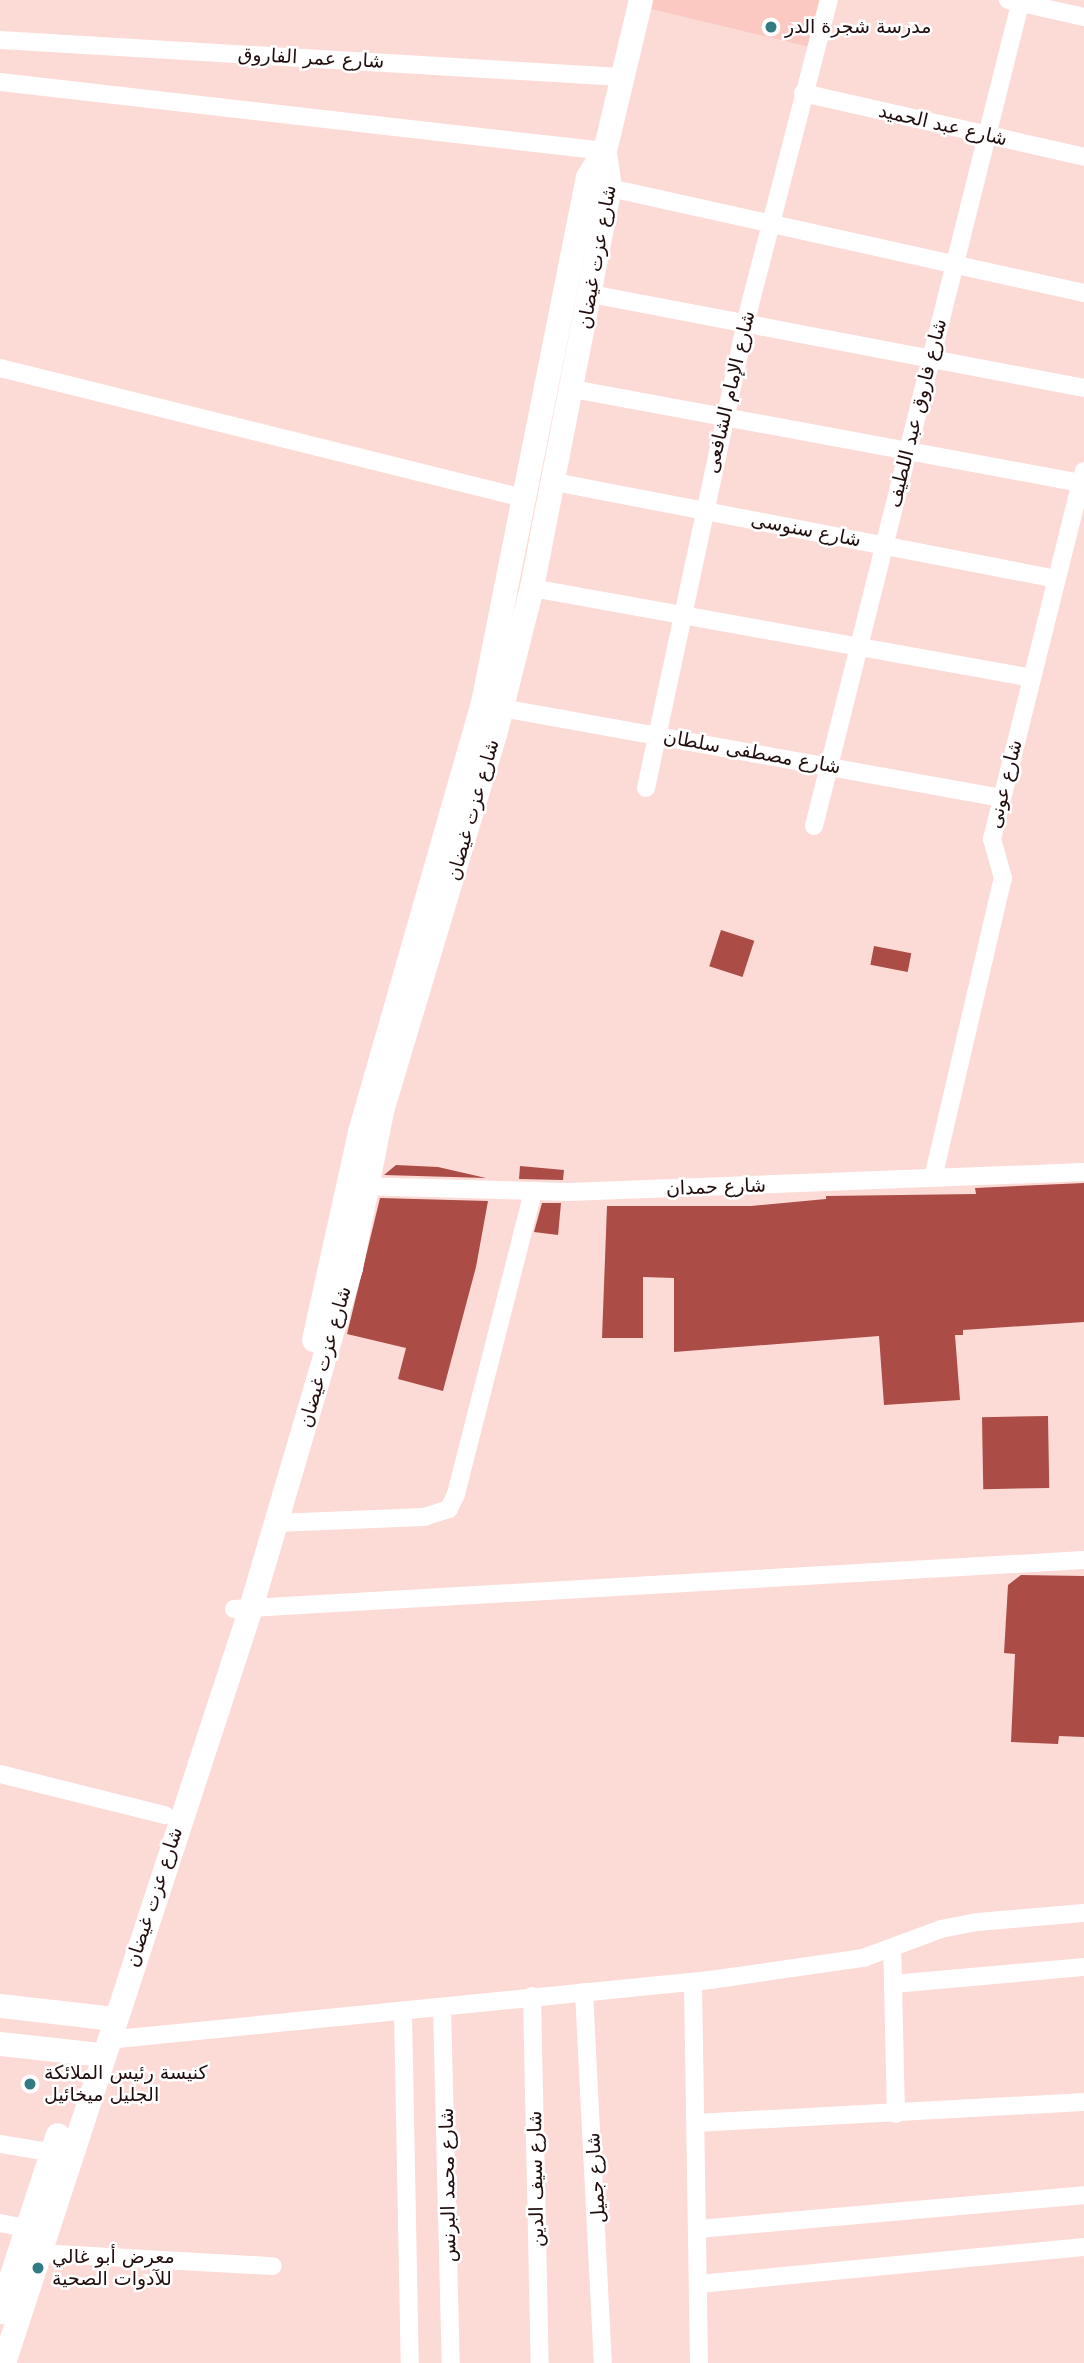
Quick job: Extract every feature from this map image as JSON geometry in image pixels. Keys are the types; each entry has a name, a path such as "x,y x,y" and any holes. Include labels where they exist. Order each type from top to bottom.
{"street":[{"path":"0,82 605,151 641,0"},
{"name":"شارع الإمام الشافعى","path":"646,788 703,510 746,320 829,0"},
{"path":"1016,1 1084,17"},
{"name":"شارع فاروق عبد اللطيف","path":"814,826 931,355 989,136 1016,1"},
{"name":"شارع عمر الفاروق","path":"0,40 621,77"},
{"name":"شارع عبد الحميد","path":"803,93 1084,157"},
{"name":"شارع عزت غيضان","path":"102,2037 165,1815 276,1523 351,1268 358,1186 502,708 555,482 591,293 610,188 605,151"},
{"name":"شارع عزت غيضان","path":"0,2312 26,2228 60,2154 102,2037 242,1608 358,1186 476,730 527,499 588,177 605,151"},
{"path":"610,188 770,220 1084,293"},
{"path":"591,293 931,355 1084,388"},
{"path":"0,368 527,499"},
{"path":"573,389 908,450 1082,477"},
{"name":"شارع عونى","path":"933,1178 1003,878 992,839 1082,477"},
{"name":"شارع سنوسى","path":"555,482 1057,579"},
{"path":"532,588 1032,678"},
{"name":"شارع مصطفى سلطان","path":"502,708 1001,798"},
{"name":"شارع حمدان","path":"358,1186 533,1191 1084,1172"},
{"path":"276,1523 424,1517 449,1509 456,1494 533,1191"},
{"path":"242,1608 1084,1560"},
{"path":"0,1774 165,1815"},
{"path":"0,2044 403,2012 532,1996 693,1982 835,1963 892,1949 941,1929 1084,1913"},
{"path":"892,1949 896,2114"},
{"path":"893,1984 1084,1967"},
{"path":"693,1982 699,2363"},
{"name":"شارع جميل","path":"584,1992 603,2363"},
{"name":"شارع سيف الدين","path":"532,1996 540,2363"},
{"path":"0,2006 102,2037"},
{"name":"شارع محمد البرنس","path":"442,2007 451,2363"},
{"path":"403,2012 410,2363"},
{"path":"696,2123 1084,2102"},
{"path":"0,2144 60,2154"},
{"name":"شارع عزت غيضان","path":"4,2363 38,2253 60,2154"},
{"path":"698,2229 1084,2195"},
{"path":"0,2223 26,2228"},
{"path":"699,2284 1084,2247"},
{"path":"38,2253 273,2266"}],"shaded area":[{"name":"مدرسة شجرة الدر","path":"645,0 824,0 810,47 643,7"}],"building":[{"path":"721,930 754,941 743,977 709,966"},
{"path":"874,946 911,953 908,972 870,965"},
{"path":"396,1165 438,1167 486,1178 384,1175"},
{"path":"520,1166 564,1170 563,1180 519,1179"},
{"path":"1084,1183 1084,1322 963,1330 963,1335 955,1335 960,1400 884,1405 879,1336 674,1352 674,1278 643,1277 643,1338 602,1338 607,1206 751,1206 826,1199 826,1196 976,1194 975,1188"},
{"path":"380,1198 488,1201 476,1267 443,1391 398,1379 406,1348 347,1334"},
{"path":"542,1203 561,1203 558,1235 534,1232"},
{"path":"1048,1416 1049,1488 983,1489 982,1417"},
{"path":"1021,1575 1084,1576 1084,1737 1059,1736 1058,1744 1011,1742 1015,1654 1004,1653 1008,1585"}],"place":[{"name":"مدرسة شجرة الدر","path":"771,27"},
{"name":"كنيسة رئيس الملائكة الجليل ميخائيل","path":"30,2084"},
{"name":"معرض أبو غالي للآدوات الصحية","path":"38,2268"}]}
